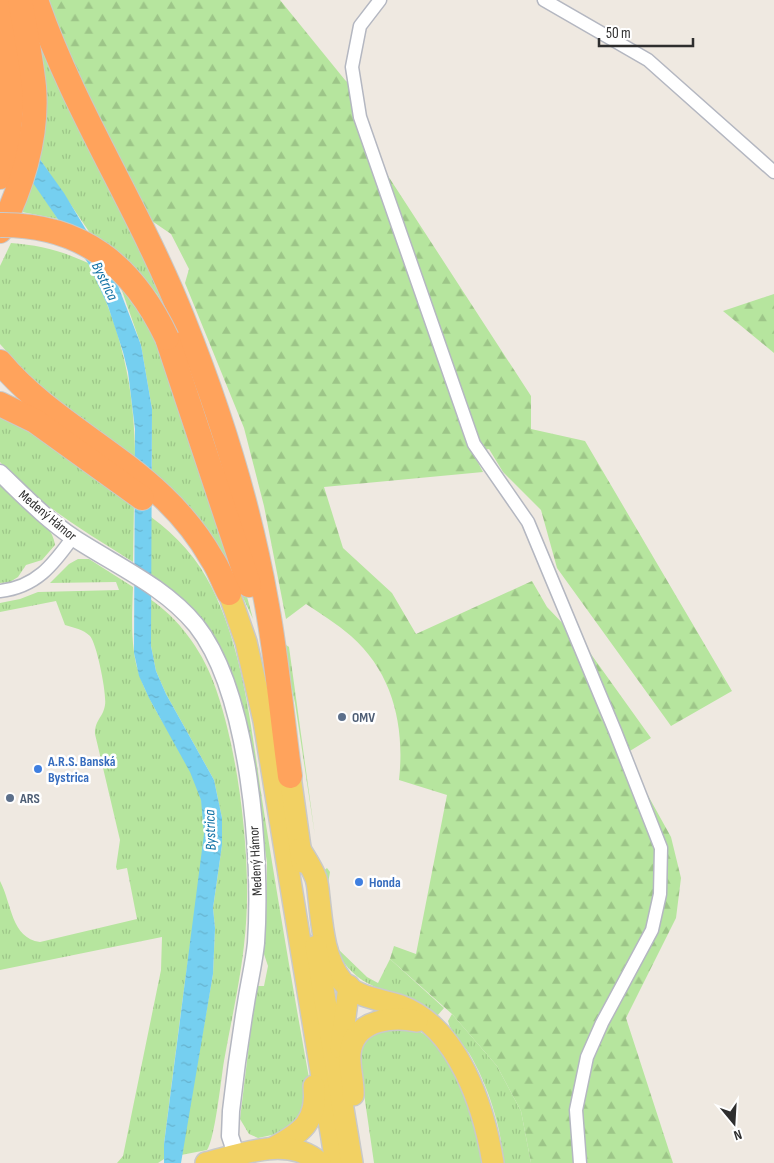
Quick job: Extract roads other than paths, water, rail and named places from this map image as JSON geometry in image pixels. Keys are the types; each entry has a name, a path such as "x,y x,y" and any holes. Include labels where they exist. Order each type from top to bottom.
{"highway":[{"path":"0,177 12,121 12,62 3,0"},
{"path":"0,231 20,188 32,128 34,87 20,0"},
{"path":"36,0 72,86 152,249 183,318 227,442 252,535 267,601 290,776"},
{"path":"0,225 22,225 52,230 78,239 100,252 130,278 153,310 167,338 275,662"},
{"path":"0,362 41,402 122,473 162,505 225,586"},
{"path":"0,404 35,421 122,473"}],"main road":[{"path":"225,586 246,642 264,720 317,1046 346,1161"},
{"path":"290,776 346,1161"},
{"path":"300,849 316,877 328,952 337,974 349,986 365,996 401,1006 418,1015 452,1049 470,1081 488,1134 493,1163"},
{"path":"349,986 340,1039 342,1061 353,1095"},
{"path":"346,1161 358,1125 353,1095 351,1048 356,1037 369,1026 382,1019 399,1017 428,1024"},
{"path":"206,1163 238,1159 273,1148 294,1137 310,1119 315,1098 312,1074 317,1046"},
{"path":"273,1148 297,1149 310,1153 320,1163"}],"street":[{"path":"380,0 360,26 352,67 360,117 474,444 528,522 612,722 661,848 660,894 652,930 602,1023 587,1057 576,1110 580,1163"},
{"path":"544,0 648,60 774,172"},
{"name":"Medený Hámor","path":"0,473 48,518 73,537 158,590 196,625 212,651 231,698 246,768 255,850 257,908 256,945 231,1111 230,1136 238,1159"},
{"path":"0,591 18,587 39,577 55,562 73,537"}],"water":[{"name":"Bystrica","path":"0,135 39,158 64,193 115,278 141,345 152,409 151,646 156,671 166,694 214,780 222,818 222,845 213,908 215,928 213,974 181,1163 164,1163 164,1144 204,834 201,800 190,772 149,698 139,676 134,653 135,429 128,372 108,306 88,263"}],"place":[{"name":"OMV","path":"342,717"},
{"name":"A.R.S. Banská Bystrica","path":"38,769"},
{"name":"ARS","path":"10,798"},
{"name":"Honda","path":"359,882"}]}
